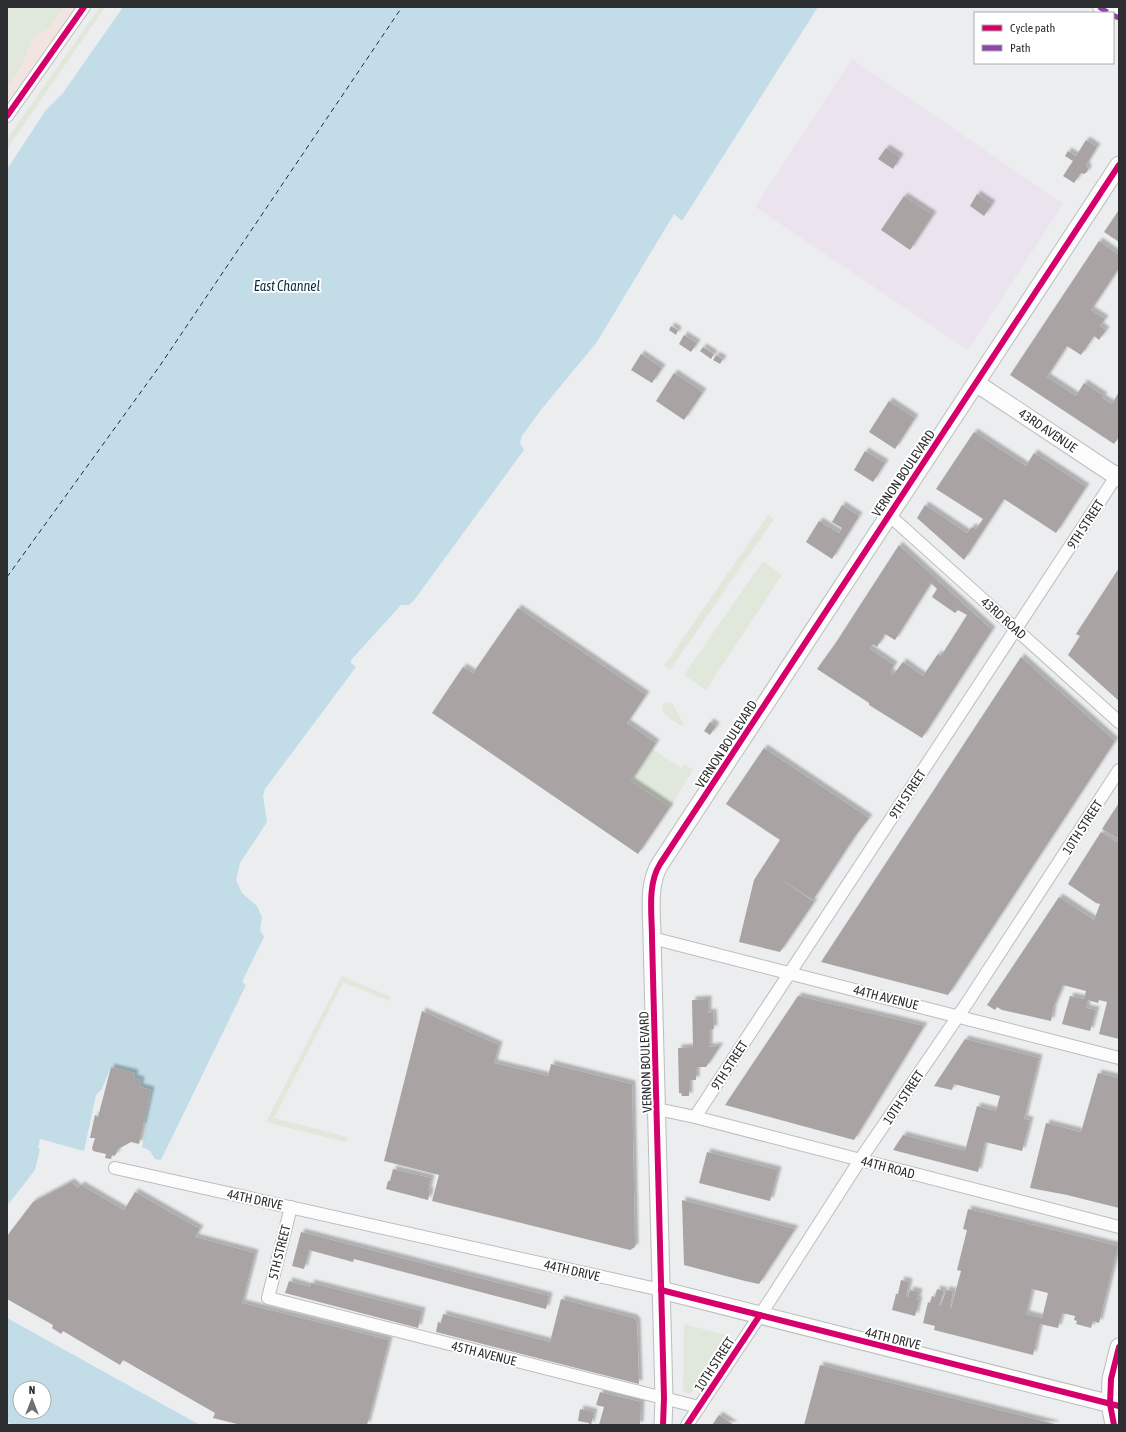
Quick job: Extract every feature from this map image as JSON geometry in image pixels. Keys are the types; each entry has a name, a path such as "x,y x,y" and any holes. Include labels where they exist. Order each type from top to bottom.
{"main road":[{"name":"VERNON BOULEVARD","path":"663,1425 662,1290 652,938 652,886 657,869 1119,165"},
{"name":"43RD AVENUE","path":"976,383 1118,476"},
{"name":"44TH DRIVE","path":"662,1290 1115,1405"},
{"path":"1114,1425 1115,1405 1111,1379 1119,1347"},
{"path":"1104,1425 1115,1405"}],"street":[{"path":"7,116 84,7"},
{"name":"9TH STREET","path":"695,1117 1118,476"},
{"name":"43RD ROAD","path":"889,515 1119,722"},
{"name":"10TH STREET","path":"687,1425 860,1160 958,1016 1119,770"},
{"name":"44TH AVENUE","path":"652,938 1119,1058"},
{"name":"44TH ROAD","path":"657,1109 695,1117 1119,1227"},
{"name":"44TH DRIVE","path":"115,1168 662,1290"},
{"name":"5TH STREET","path":"268,1298 291,1207"},
{"name":"45TH AVENUE","path":"268,1298 699,1407"}],"shaded area":[{"path":"7,7 75,7 7,103"},
{"path":"7,7 63,7 48,29 34,35 20,68 7,87"},
{"path":"100,7 105,7 7,149 7,139"},
{"path":"852,59 1062,203 1058,212 968,350 755,207"},
{"path":"768,515 774,519 670,670 664,666"},
{"path":"763,561 782,575 706,690 684,675"},
{"path":"667,702 672,703 683,725 680,725 670,719 665,714 662,708 663,704"},
{"path":"652,749 681,768 685,764 693,770 670,807 631,781"},
{"path":"342,976 391,997 389,1001 343,982 274,1118 347,1137 346,1142 266,1122"},
{"path":"684,1324 729,1336 693,1391 688,1394 683,1390"}],"water":[{"name":"East Channel","path":"123,7 818,7 682,221 674,214 597,342 540,411 522,436 520,443 524,450 415,599 409,605 401,605 351,660 351,663 356,667 265,789 263,796 267,822 240,863 236,880 242,893 257,906 262,917 260,930 264,937 242,982 246,985 161,1160 155,1159 150,1151 142,1147 147,1123 143,1122 151,1090 140,1087 134,1078 111,1067 102,1089 96,1095 84,1151 40,1139 38,1148 40,1149 35,1170 7,1206 7,169 46,110 63,93"},
{"path":"7,1318 200,1425 14,1425 7,1422"}],"building":[{"path":"1086,140 1097,147 1086,165 1088,169 1087,172 1084,174 1081,173 1074,183 1063,176 1073,161 1065,156 1068,151 1076,156"},
{"path":"886,148 900,157 893,169 878,159"},
{"path":"977,194 992,204 984,216 970,206"},
{"path":"904,196 933,215 910,250 881,230"},
{"path":"1119,210 1119,242 1104,232"},
{"path":"1099,241 1119,255 1119,268 1091,310 1105,319 1100,326 1106,330 1099,340 1094,336 1081,355 1067,346 1047,377 1076,396 1084,383 1104,396 1102,398 1112,404 1119,392 1119,437 1114,444 1010,375"},
{"path":"671,326 678,330 676,335 669,330"},
{"path":"684,335 697,343 691,352 679,344"},
{"path":"703,347 714,354 711,359 700,351"},
{"path":"641,354 662,368 652,383 631,370"},
{"path":"716,355 723,359 720,364 713,360"},
{"path":"674,373 703,392 684,420 656,401"},
{"path":"889,401 915,418 895,449 869,432"},
{"path":"974,432 1026,466 1034,453 1086,487 1056,533 1004,499 964,560 917,518 925,505 967,533 972,527 976,529 983,519 936,489"},
{"path":"865,451 885,463 873,482 854,470"},
{"path":"842,505 859,516 832,559 806,542 819,521 839,533 842,528 832,522"},
{"path":"899,545 992,630 922,738 869,705 869,703 817,669 835,644","holes":["931,583 937,589 932,597 955,613 958,610 967,615 941,656 938,654 923,676 903,662 893,675 890,672 894,665 870,649 873,644 877,647 885,634 895,640"]},
{"path":"1119,568 1119,701 1068,655 1080,636 1076,634"},
{"path":"518,608 646,695 627,723 656,743 631,781 670,807 638,854 432,713 463,667 473,673"},
{"path":"1021,657 1115,741 948,995 821,962"},
{"path":"710,722 716,726 710,735 704,731"},
{"path":"764,748 869,818 855,836 813,900 778,877 814,902 780,952 739,942 754,880 780,840 726,804"},
{"path":"1119,803 1119,835 1117,838 1102,829"},
{"path":"1101,832 1119,843 1119,1039 1099,1034 1107,1002 1099,1000 1098,1003 1088,1000 1086,1008 1096,1010 1090,1031 1062,1024 1070,996 1084,999 1086,991 1063,985 1053,1008 1051,1021 1002,1010 997,1007 995,1010 987,1005 1059,897 1094,920 1100,904 1096,903 1068,884"},
{"path":"798,996 924,1026 854,1140 725,1105"},
{"path":"708,999 708,1013 713,1012 714,1029 709,1029 709,1047 720,1046 706,1067 696,1067 696,1080 689,1080 689,1096 682,1096 681,1093 679,1093 678,1048 693,1047 692,1000"},
{"path":"422,1011 499,1045 494,1063 548,1076 551,1064 632,1084 635,1247 630,1250 432,1201 439,1175 384,1161"},
{"path":"965,1039 1039,1058 1024,1119 1030,1120 1022,1151 985,1142 978,1172 893,1150 903,1135 965,1151 977,1106 996,1111 1000,1096 954,1084 952,1090 934,1086"},
{"path":"111,1067 135,1073 134,1078 141,1080 140,1087 151,1090 139,1144 131,1142 118,1149 114,1156 112,1155 111,1159 105,1158 106,1154 93,1151 92,1148 95,1138 90,1138 95,1115 98,1117"},
{"path":"1098,1073 1119,1078 1119,1208 1067,1195 1030,1188 1046,1123 1081,1132"},
{"path":"707,1152 778,1170 770,1201 699,1183"},
{"path":"393,1169 431,1178 428,1191 430,1191 428,1200 386,1189"},
{"path":"71,1182 78,1188 81,1185 124,1210 135,1192 200,1229 195,1237 255,1253 242,1303 389,1340 367,1425 241,1425 213,1418 215,1413 123,1360 120,1365 63,1331 61,1334 52,1328 53,1325 7,1299 7,1236 33,1202"},
{"path":"682,1200 795,1229 759,1284 745,1281 684,1265"},
{"path":"968,1209 1118,1246 1099,1323 1093,1321 1091,1328 1076,1324 1077,1321 1074,1320 1075,1316 1062,1313 1058,1328 1040,1324 1033,1355 934,1330 935,1326 923,1323 928,1302 930,1303 932,1296 935,1297 937,1289 944,1291 939,1305 941,1306 946,1290 953,1291 951,1308 961,1271 957,1270 967,1230 963,1229","holes":["1032,1289 1048,1293 1042,1318 1026,1314"]},
{"path":"301,1232 549,1296 546,1309 354,1259 353,1262 309,1250 304,1269 292,1266"},
{"path":"901,1280 909,1282 906,1297 908,1297 910,1290 919,1292 917,1300 919,1300 915,1316 892,1310"},
{"path":"289,1281 310,1287 311,1283 422,1311 418,1328 285,1293"},
{"path":"561,1299 634,1318 637,1322 639,1384 436,1332 438,1322 441,1323 443,1314 550,1342"},
{"path":"820,1365 1055,1424 1055,1425 804,1425"},
{"path":"600,1392 641,1402 640,1425 599,1425 604,1407 596,1405"},
{"path":"580,1409 594,1412 591,1425 589,1425 589,1423 578,1421"},
{"path":"719,1415 734,1425 712,1425"}],"ferry route":[{"path":"7,577 159,367 402,7"}],"marked path":[{"path":"1099,7 1107,12"},
{"path":"1114,16 1119,18"}],"cycle path":[{"path":"7,116 84,7"},
{"path":"663,1425 664,1398 651,910 653,881 656,872 1119,165"},
{"path":"661,1290 1119,1406"},
{"path":"687,1425 760,1315"},
{"path":"1114,1425 1110,1404 1111,1379 1119,1347"}]}
